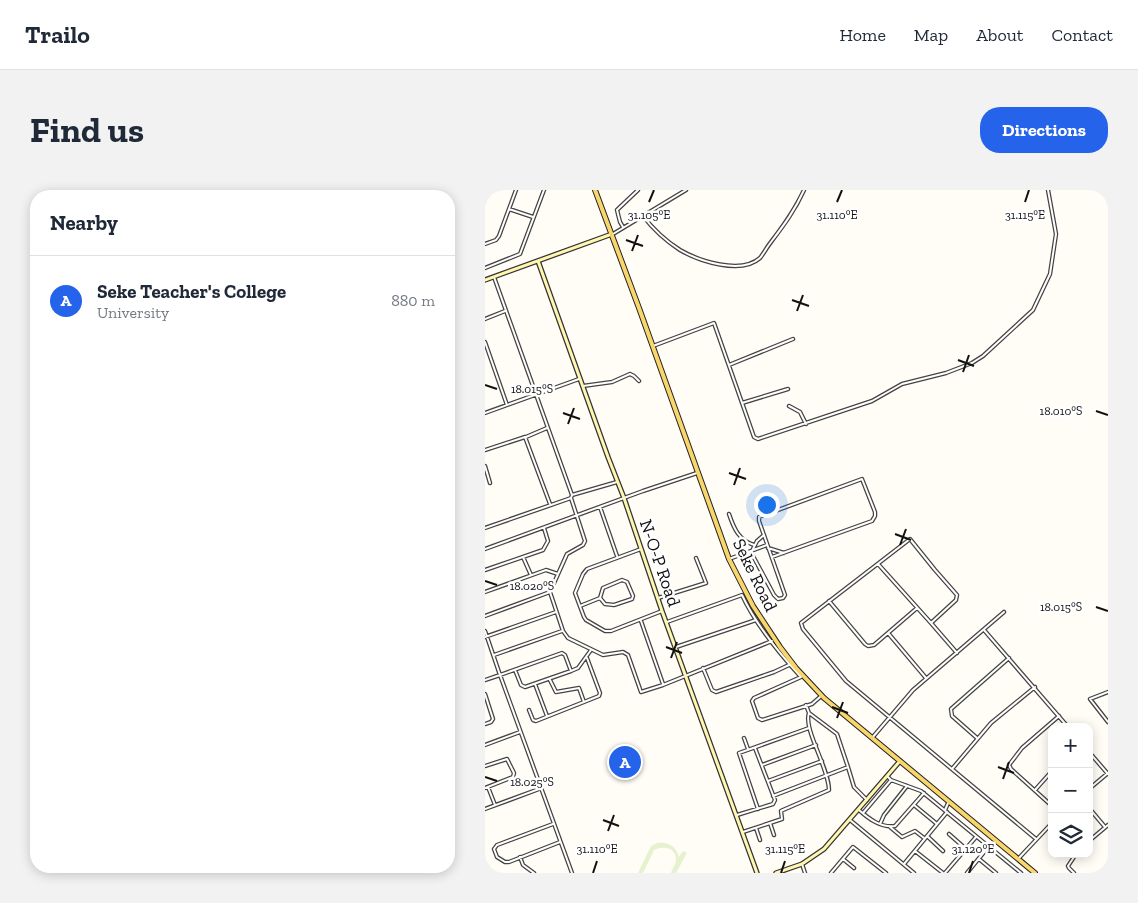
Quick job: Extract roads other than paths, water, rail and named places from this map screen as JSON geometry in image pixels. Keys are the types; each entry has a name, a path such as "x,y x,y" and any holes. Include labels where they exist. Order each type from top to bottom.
{"main road":[{"name":"Seke Road","path":"595,190 729,559 764,624 797,668 824,698 1035,873"}],"street":[{"path":"485,244 496,240 499,236 516,190"},
{"path":"485,268 520,254 544,190"},
{"path":"623,227 617,210 638,190"},
{"path":"485,280 612,234 685,190"},
{"path":"643,216 652,228 679,249 698,258 724,266 739,266 759,258 795,210 804,190"},
{"path":"653,346 714,323 754,437 758,439 872,401 902,384 946,373 972,363 981,358 1025,320 1035,307 1051,269 1056,234 1048,190"},
{"path":"509,208 534,218"},
{"name":"N-O-P Road","path":"538,261 757,873"},
{"path":"493,277 571,496 585,541 583,545 567,554 550,592 563,631 568,638 605,655 623,652 628,655 643,692 772,641"},
{"path":"485,319 505,312"},
{"path":"729,365 793,339"},
{"path":"485,342 507,405"},
{"path":"583,386 612,382 630,374 639,381"},
{"path":"485,413 581,378"},
{"path":"742,403 788,389"},
{"path":"789,406 800,412 806,424"},
{"path":"485,450 547,428"},
{"path":"525,437 550,504"},
{"path":"485,466 490,483"},
{"path":"485,549 698,473"},
{"path":"753,556 774,595 780,599 785,594 758,519 761,516 861,479 875,512 874,519 772,557"},
{"path":"485,528 617,481"},
{"path":"600,507 617,557"},
{"path":"729,514 739,536 754,545"},
{"path":"485,570 543,550 548,541 544,528"},
{"path":"752,551 754,545 764,535"},
{"path":"931,623 956,600 957,595 910,539 802,622 802,626 846,681 1036,839"},
{"path":"729,559 767,546 784,553"},
{"path":"641,549 589,567 585,571 575,593 586,620 605,631 641,620 662,611"},
{"path":"523,557 531,575"},
{"path":"658,598 706,583 696,558"},
{"path":"878,564 957,653"},
{"path":"485,592 546,570 558,574"},
{"path":"624,580 627,582 633,596 630,601 612,605 605,604 600,598 601,591 605,586 624,580"},
{"path":"485,616 550,592"},
{"path":"666,622 743,595 756,620 801,677 754,698 752,701 758,718 761,720 812,704 820,697"},
{"path":"580,606 600,598"},
{"path":"829,601 868,646 874,645 917,608"},
{"path":"486,637 557,612"},
{"path":"872,738 909,694 1004,612"},
{"path":"641,620 663,685"},
{"path":"675,647 756,620"},
{"path":"984,630 1064,723"},
{"path":"485,631 572,873"},
{"path":"494,656 563,631"},
{"path":"888,633 926,678"},
{"path":"515,670 522,686 525,687 578,668 591,650"},
{"path":"485,680 562,653 565,655 571,671"},
{"path":"529,710 533,720 597,697 601,693 587,657"},
{"path":"977,738 952,716 951,709 1009,658"},
{"path":"703,668 714,692 774,672 789,664"},
{"path":"550,678 556,692 579,688 584,702"},
{"path":"535,684 547,716"},
{"path":"952,769 993,721 1035,687"},
{"path":"1108,692 1090,699 1108,722"},
{"path":"485,694 493,719 485,724"},
{"path":"806,705 809,713 837,734 854,786 867,800"},
{"path":"743,832 782,819 781,811 828,791 827,776 809,728 807,718 809,713"},
{"path":"1048,802 1011,769 1009,765 1022,748 1059,716"},
{"path":"758,809 739,753 809,728"},
{"path":"485,744 520,732"},
{"path":"744,738 748,749"},
{"path":"761,765 816,745"},
{"path":"737,816 773,804 775,800 755,747"},
{"path":"1093,756 1108,773 1093,786"},
{"path":"485,766 507,759 514,774 513,777 486,788 495,805"},
{"path":"767,781 822,761"},
{"path":"777,873 787,871 802,864 825,849 900,761"},
{"path":"773,796 847,767"},
{"path":"1035,790 1048,775"},
{"path":"887,776 891,780 924,793 1021,873"},
{"path":"863,814 891,780"},
{"path":"880,824 884,815 907,786"},
{"path":"485,809 540,788"},
{"path":"891,827 897,825 924,793"},
{"path":"903,864 937,824 946,811 949,802"},
{"path":"914,805 937,824"},
{"path":"859,810 873,822 891,827 902,837 915,831 926,837 943,851"},
{"path":"1093,813 1105,827"},
{"path":"850,820 914,873"},
{"path":"770,823 774,835"},
{"path":"553,824 495,846 497,857 505,862 560,842"},
{"path":"1093,838 1108,825"},
{"path":"1018,859 1048,827"},
{"path":"756,828 760,840"},
{"path":"949,834 966,849"},
{"path":"915,851 944,873 976,837"},
{"path":"968,873 989,846"},
{"path":"832,873 852,848 855,848 886,873"},
{"path":"520,857 523,865 534,873"},
{"path":"1073,858 1068,866 1074,873"},
{"path":"843,859 854,868"},
{"path":"979,859 996,873"},
{"path":"802,864 805,873"}],"place":[{"name":"Seke Teacher's College","path":"625,762"}]}
